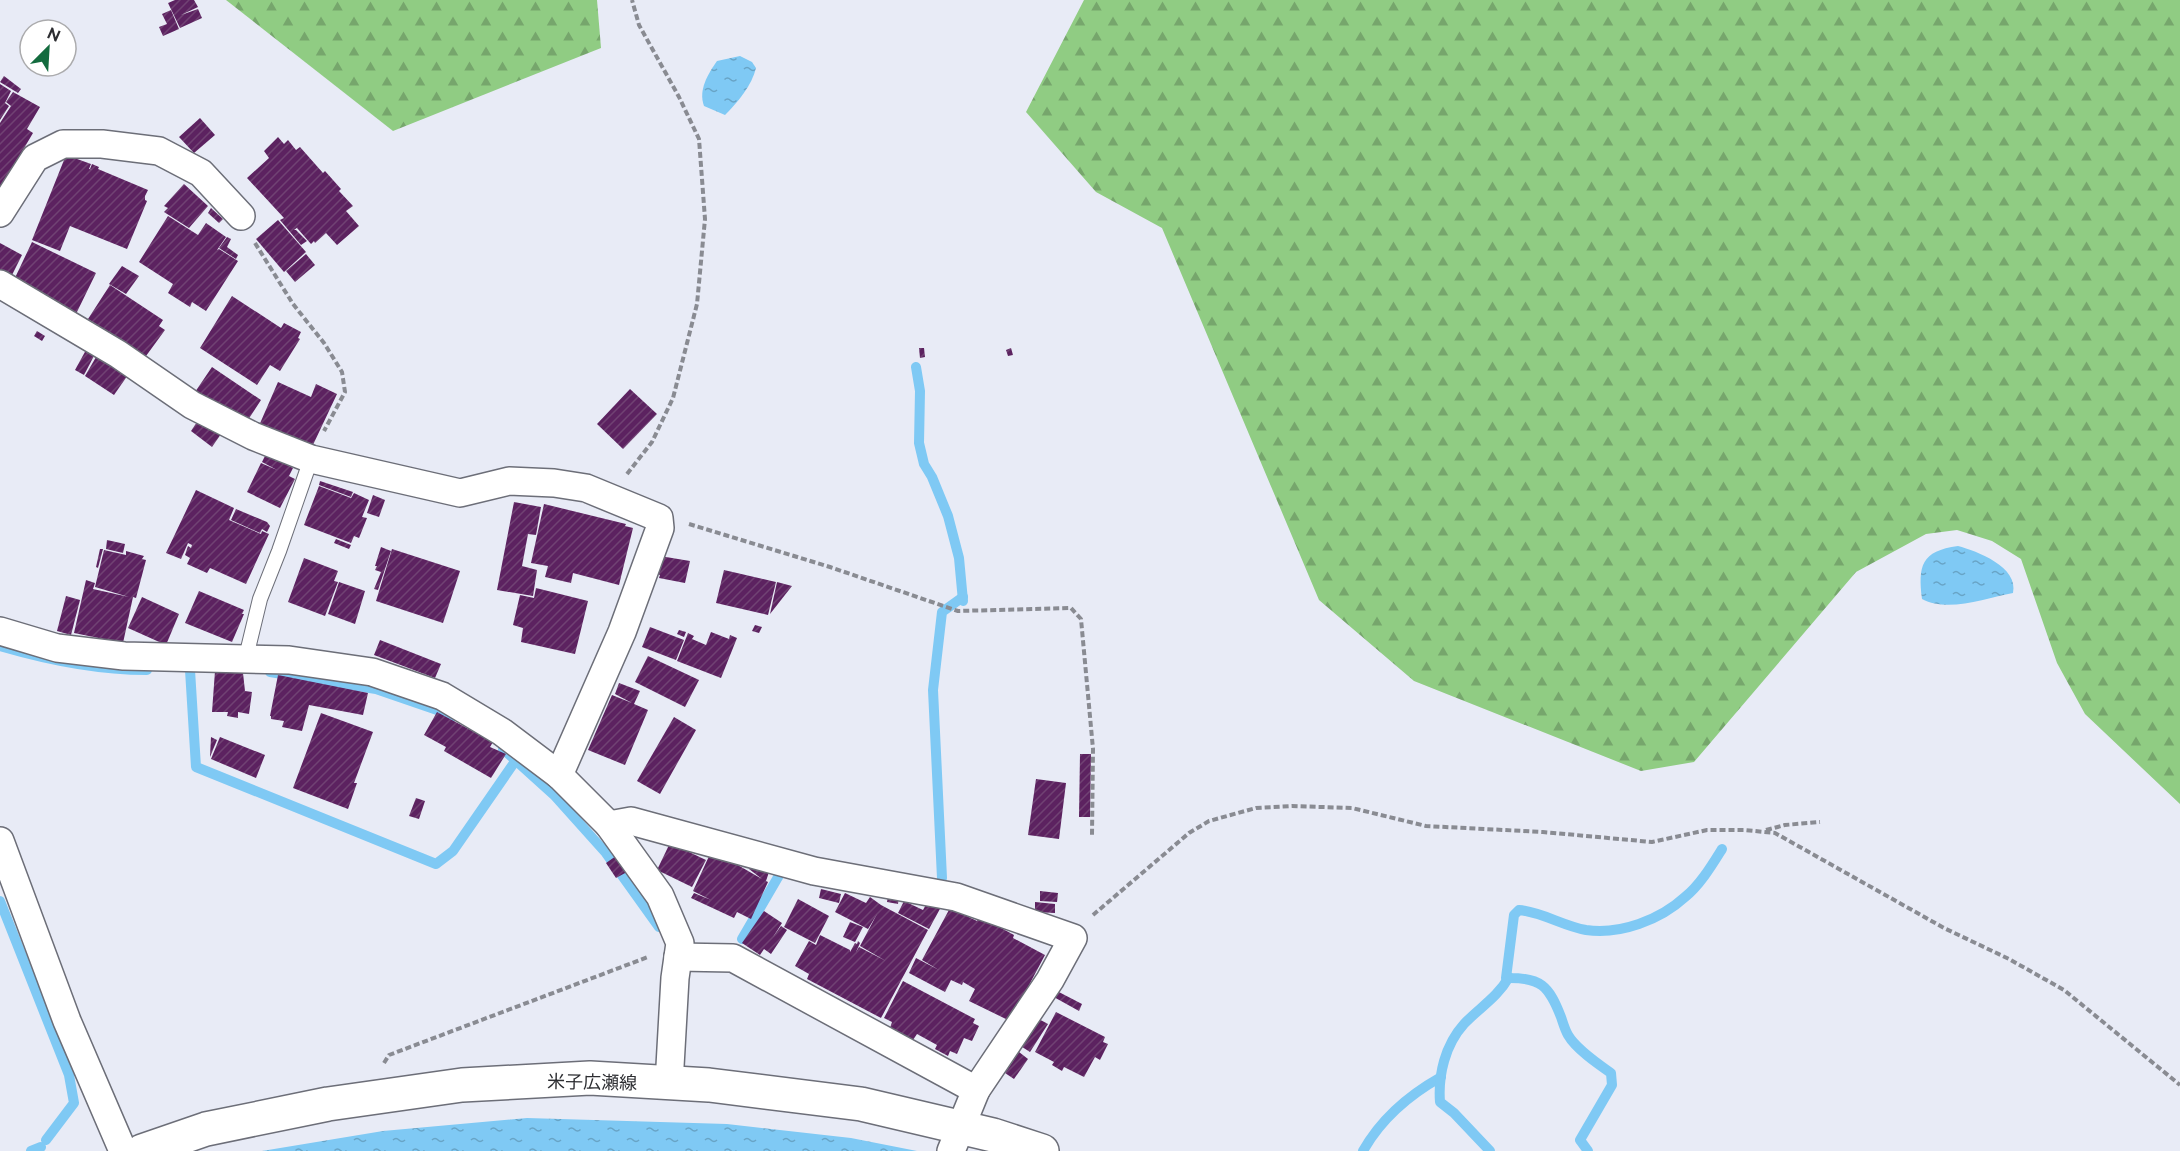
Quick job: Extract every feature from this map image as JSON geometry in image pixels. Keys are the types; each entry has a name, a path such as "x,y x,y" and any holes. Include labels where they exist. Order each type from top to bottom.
{"main road":[{"name":"米子広瀬線","path":"142,1151 207,1129 362,1099 462,1085 590,1078 709,1085 861,1104 955,1142 993,1135 1042,1151"}],"street":[{"path":"0,213 35,158 63,144 102,144 159,151 201,173 241,216"},
{"path":"0,284 118,354 192,405 253,436 311,459 460,494 509,481 554,483 586,488 659,518 660,528 622,632 559,775"},
{"path":"0,631 57,648 124,656 246,657 290,660 372,672 442,696 502,732 559,775 609,825 660,896 679,950 669,1084"},
{"path":"609,825 631,821 814,871 956,897 1073,938 1050,980 976,1090 955,1142"},
{"path":"0,841 67,1021 123,1151"},
{"path":"679,950 733,958 976,1090"}],"lane":[{"path":"246,657 260,599 311,459"}],"path":[{"path":"614,499 630,469 652,442 673,398 697,304 705,219 699,140 679,97 639,25 632,0"},
{"path":"241,216 262,256 293,304 324,343 342,372 345,392 311,459"},
{"path":"659,518 671,519 830,567 958,611 1071,608 1081,619 1093,749 1092,835"},
{"path":"1073,938 1089,917 1189,833 1209,821 1256,808 1292,806 1352,808 1426,826 1543,832 1652,842 1707,830 1775,833 1944,928 2009,959 2064,990 2180,1085"},
{"path":"1762,832 1785,825 1820,822"},
{"path":"362,1099 389,1055 655,954 679,950"}],"green space":[{"path":"226,0 597,0 601,48 393,131"},
{"path":"1084,0 2180,0 2180,804 2085,714 2057,663 2021,559 1992,541 1957,530 1926,534 1856,572 1694,762 1641,771 1414,681 1319,600 1162,228 1096,192 1026,112"}],"water":[{"path":"740,56 752,62 756,68 744,93 725,115 704,106 703,88 717,61"},
{"path":"1958,546 1985,556 2003,568 2010,575 2013,593 1955,605 1932,603 1922,599 1922,569 1929,556 1946,548"},
{"path":"527,1118 727,1124 851,1138 917,1151 262,1151 383,1131"}],"building":[{"path":"175,0 194,0 198,7 181,15 198,9 202,18 180,28 168,3"},
{"path":"171,10 179,29 163,36 159,27 167,24 162,14"},
{"path":"4,76 21,89 18,93 0,82"},
{"path":"0,84 11,91 5,103 9,106 0,120"},
{"path":"13,92 40,107 27,129 33,133 20,155 22,156 0,190 0,123 11,106 6,102"},
{"path":"200,118 215,135 194,153 179,137"},
{"path":"278,137 284,144 288,140 296,150 300,147 323,173 325,171 353,206 346,211 359,226 337,245 326,233 311,244 298,227 294,230 307,241 301,245 280,220 284,218 247,178 269,158 264,151"},
{"path":"66,155 91,164 89,169 92,170 90,169 92,164 99,167 98,169 148,190 145,196 147,201 127,249 70,226 60,251 32,240"},
{"path":"184,184 208,206 189,228 164,212 168,208 164,206"},
{"path":"211,208 223,219 219,223 208,213"},
{"path":"168,216 198,235 206,223 226,237 217,250 219,249 238,261 206,311 192,302 190,307 168,293 173,284 139,262"},
{"path":"278,220 306,252 284,272 256,239"},
{"path":"227,237 231,239 227,247 238,255 236,259 219,248"},
{"path":"32,242 96,273 75,316 74,312 13,282"},
{"path":"0,243 22,255 12,275 0,269"},
{"path":"306,254 315,265 295,282 286,271"},
{"path":"122,266 139,276 126,294 109,284"},
{"path":"110,285 163,320 159,326 165,330 146,356 88,319"},
{"path":"232,296 281,328 284,323 301,332 298,338 300,339 280,371 270,365 257,385 200,348"},
{"path":"37,331 45,336 42,341 34,336"},
{"path":"919,348 924,348 925,357 920,358"},
{"path":"1011,348 1013,355 1008,356 1006,350"},
{"path":"86,350 95,354 84,375 75,370"},
{"path":"99,352 130,372 114,395 85,376"},
{"path":"212,367 261,400 246,423 202,394 200,396 195,392"},
{"path":"278,382 311,397 316,384 337,394 312,447 258,428"},
{"path":"630,389 657,414 623,449 597,424"},
{"path":"199,419 221,434 212,447 191,431"},
{"path":"266,454 293,468 289,476 295,479 280,508 247,492 261,463 277,470 262,462"},
{"path":"320,481 353,492 351,497 319,485"},
{"path":"319,486 351,498 350,500 354,493 369,500 362,517 367,518 359,538 354,536 351,543 304,525"},
{"path":"196,490 234,508 229,520 261,534 262,531 269,534 246,584 210,568 207,573 187,564 190,558 185,555 188,546 191,548 192,545 188,543 181,559 166,553"},
{"path":"373,495 385,500 379,517 367,513"},
{"path":"514,502 541,507 536,535 528,534 522,566 537,570 533,596 497,590"},
{"path":"544,504 626,524 625,526 633,528 619,585 573,573 571,583 545,577 548,566 531,563"},
{"path":"236,509 267,522 270,526 267,532 262,529 260,533 231,520"},
{"path":"336,539 351,545 349,549 334,543"},
{"path":"107,540 125,544 123,553 106,549"},
{"path":"381,547 391,551 378,590 374,589 381,572 375,570 377,566 375,566"},
{"path":"100,549 103,549 98,568 96,567"},
{"path":"392,549 460,571 443,623 376,601"},
{"path":"104,550 126,555 126,551 144,556 142,559 146,560 136,598 133,597 123,643 74,633 86,580 95,583 93,589 129,597 95,587"},
{"path":"660,556 690,561 685,583 659,578 660,575 657,574"},
{"path":"304,558 338,571 334,581 338,582 325,616 288,602"},
{"path":"724,570 776,582 768,615 716,603"},
{"path":"339,582 365,591 355,624 328,614"},
{"path":"777,582 792,586 770,614"},
{"path":"536,588 588,601 575,654 521,642 523,628 513,625 520,595 534,598"},
{"path":"199,591 244,610 232,642 185,623"},
{"path":"66,596 80,600 71,635 57,631"},
{"path":"142,597 179,614 166,645 128,628"},
{"path":"755,625 762,627 759,633 752,631"},
{"path":"650,627 684,640 676,660 642,647"},
{"path":"679,630 686,632 684,637 677,634"},
{"path":"711,632 729,639 730,635 737,638 721,678 677,661 688,633 694,636 692,639 706,645"},
{"path":"380,640 441,664 435,678 374,655"},
{"path":"648,656 699,680 685,707 635,682"},
{"path":"215,671 243,673 245,691 252,692 249,714 238,712 238,718 227,716 228,712 212,712"},
{"path":"278,675 368,693 363,715 309,705 302,731 282,727 284,721 271,719 270,716"},
{"path":"619,683 640,691 634,704 648,710 625,765 588,750 612,695 632,703 615,694"},
{"path":"437,712 493,742 490,747 506,754 491,778 444,751 446,747 424,735"},
{"path":"321,713 373,732 354,783 357,783 348,809 293,788"},
{"path":"674,717 696,730 660,794 637,781"},
{"path":"211,737 217,740 210,757 210,756"},
{"path":"220,737 265,755 256,778 211,759"},
{"path":"1080,754 1091,754 1090,817 1079,817"},
{"path":"1036,779 1066,783 1059,839 1028,835"},
{"path":"416,798 425,801 419,819 409,816"},
{"path":"670,843 706,860 692,887 657,870"},
{"path":"710,854 729,862 729,860 762,879 749,869 752,864 769,872 766,881 768,882 751,919 737,912 734,918 691,898 694,893 711,900 693,891"},
{"path":"616,856 627,872 616,878 606,863"},
{"path":"821,889 841,894 839,903 819,898"},
{"path":"1040,891 1058,893 1057,902 1040,901"},
{"path":"845,893 866,903 870,897 928,930 881,1018 807,979 809,974 795,966 809,941 816,945 820,935 850,952 858,941 860,943 856,952 859,947 886,961 860,946 877,914 868,929 835,912"},
{"path":"888,896 899,896 898,904 887,902"},
{"path":"798,899 829,916 815,943 784,927"},
{"path":"904,901 923,910 928,901 941,907 929,929 898,913"},
{"path":"1035,902 1055,904 1055,913 1035,912"},
{"path":"950,908 977,921 979,916 1045,955 1010,1021 969,1001 975,989 963,982 962,985 951,980 945,992 909,973 916,958 939,970 922,960"},
{"path":"764,911 782,923 773,937 781,926 787,930 771,954 764,949 760,955 742,943"},
{"path":"850,922 863,927 855,942 843,937"},
{"path":"903,981 975,1019 973,1023 979,1026 972,1041 964,1038 957,1054 950,1051 948,1056 935,1049 937,1045 917,1034 913,1040 890,1028 892,1022 884,1018"},
{"path":"1055,990 1082,1004 1079,1011 1052,996"},
{"path":"1056,1012 1105,1037 1103,1042 1108,1044 1100,1060 1095,1057 1084,1077 1064,1067 1062,1071 1052,1065 1054,1062 1035,1052"},
{"path":"1035,1017 1048,1024 1030,1052 1019,1045"},
{"path":"1019,1052 1028,1059 1014,1079 1005,1073"}],"waterway":[{"path":"916,367 920,391 919,443 924,464 932,477 948,516 959,558 963,601"},
{"path":"942,878 933,690 942,612 963,597"},
{"path":"0,646 73,663 147,670"},
{"path":"190,670 196,767 436,864 453,851 516,760"},
{"path":"270,672 376,689 452,717"},
{"path":"503,749 554,795 606,853 659,927"},
{"path":"1588,1151 1580,1140 1612,1085 1611,1073 1576,1046 1566,1031 1548,991 1528,979 1506,978 1514,915 1519,910 1528,911 1577,928 1599,931 1639,924 1664,913 1696,887 1722,849"},
{"path":"742,939 781,872 789,874"},
{"path":"0,901 69,1075 74,1103 46,1140"},
{"path":"1490,1151 1454,1113 1440,1102 1440,1081 1444,1061 1457,1032 1499,991 1509,977"},
{"path":"1363,1151 1387,1118 1418,1092 1441,1077"},
{"path":"31,1151 41,1147"}]}
